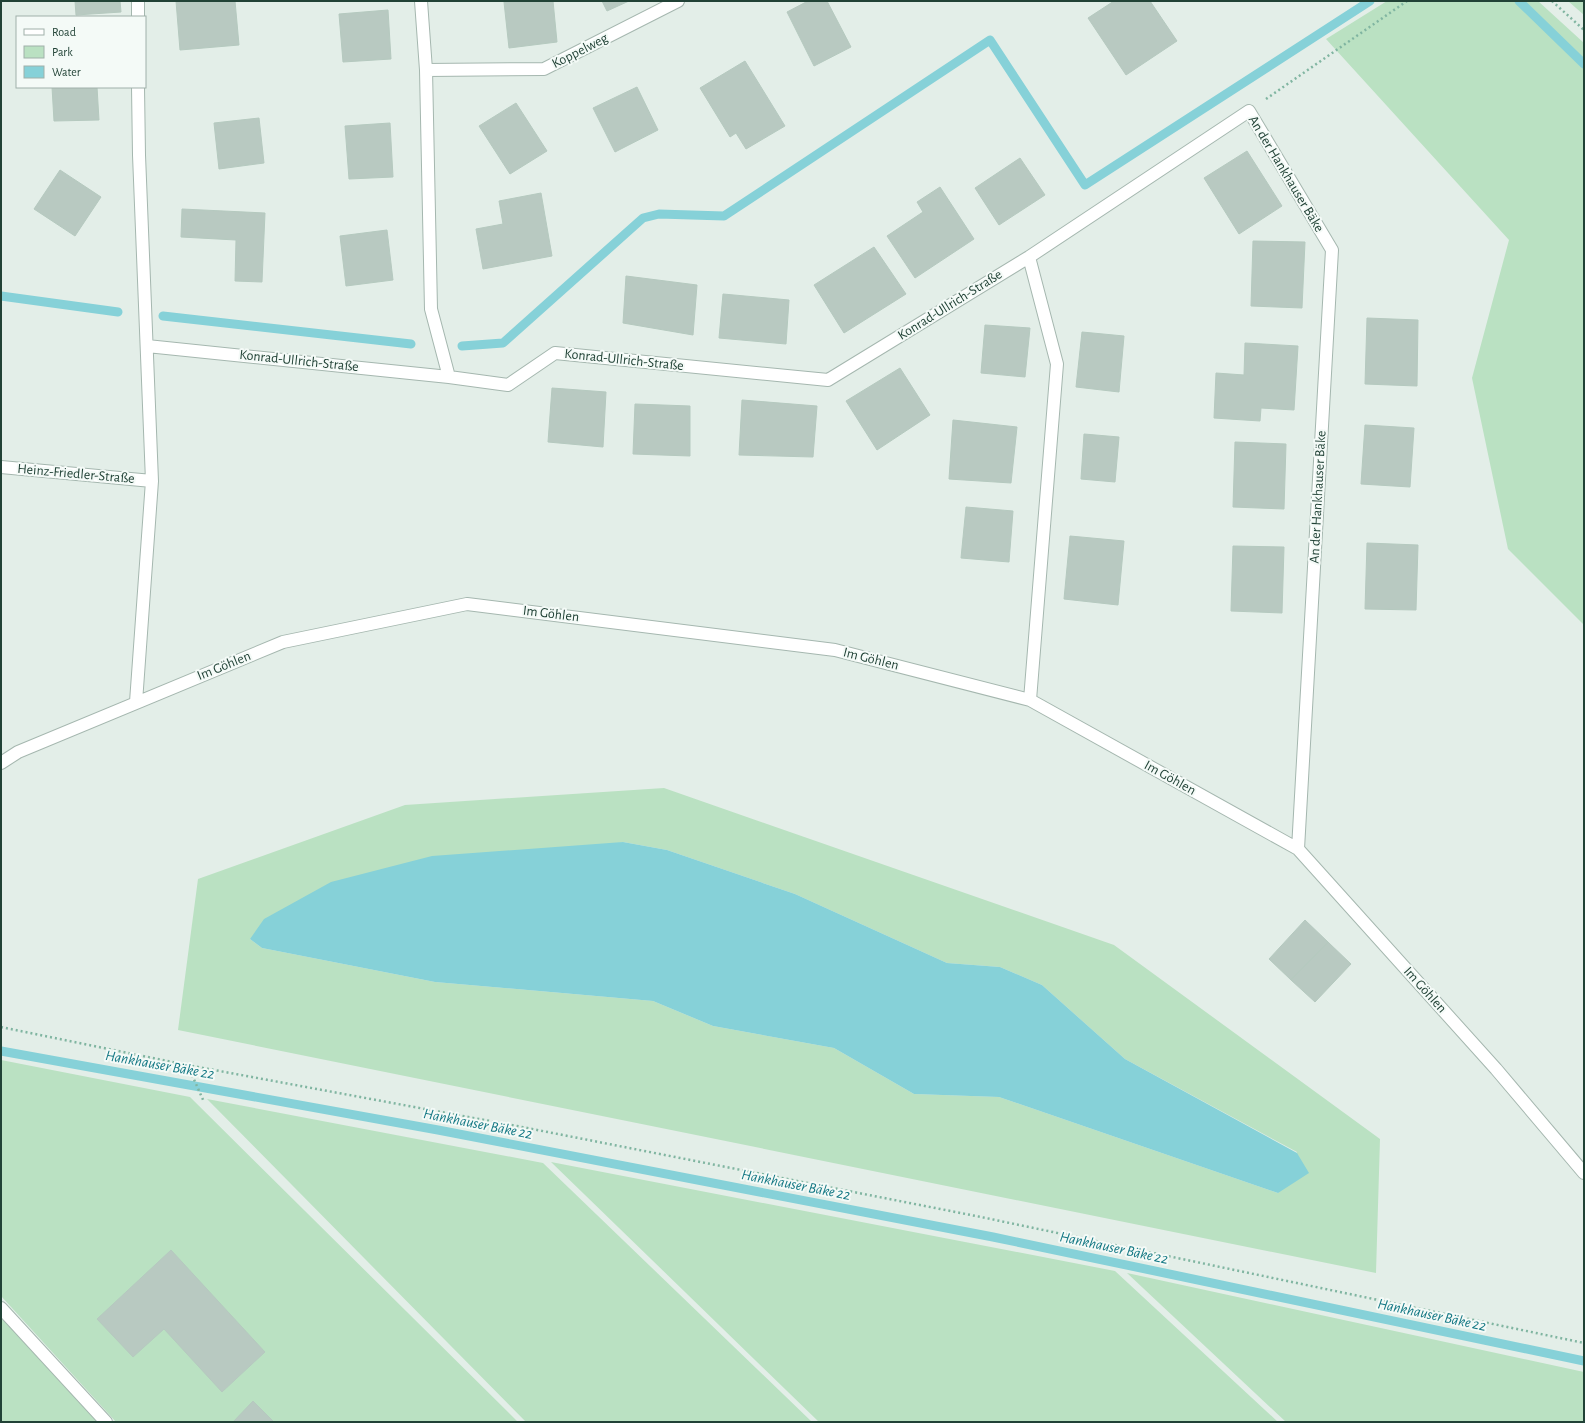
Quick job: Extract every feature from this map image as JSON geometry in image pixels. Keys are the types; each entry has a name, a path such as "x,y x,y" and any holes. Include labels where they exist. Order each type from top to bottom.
{"street":[{"path":"138,1 138,16"},
{"path":"421,1 426,70 431,309 449,377"},
{"name":"Koppelweg","path":"426,70 544,69 678,1"},
{"path":"136,702 152,481 139,155 138,88"},
{"name":"An der Hankhauser Bäke","path":"1029,257 1249,111 1332,250 1298,849"},
{"path":"1029,257 1057,364 1030,700"},
{"name":"Konrad-Ullrich-Straße","path":"146,346 508,384 555,353 828,380 1029,257"},
{"name":"Heinz-Friedler-Straße","path":"1,467 152,481"},
{"name":"Im Göhlen","path":"1,763 18,752 283,642 467,604 835,650 1030,700 1298,849 1496,1069 1584,1173"},
{"path":"1,1308 106,1422"}],"path":[{"path":"1249,111 1407,1"},
{"path":"1552,1 1584,30"},
{"path":"1,1027 187,1065 518,1126 981,1217 1584,1343"},
{"path":"187,1065 204,1102"}],"green space":[{"path":"1387,1 1538,1 1584,43 1584,625 1508,549 1472,378 1509,240 1326,39"},
{"path":"1568,1 1584,1 1584,15"},
{"path":"664,788 1114,945 1380,1139 1376,1273 178,1030 198,879 405,805","holes":["623,842 667,850 795,894 947,963 1000,967 1042,985 1125,1059 1297,1152 1278,1193 999,1097 914,1094 834,1048 713,1026 653,1001 435,982 262,948 250,939"]},
{"path":"1,1060 190,1097 518,1422 116,1422 1,1296"},
{"path":"207,1099 543,1163 812,1422 526,1422"},
{"path":"551,1162 1115,1271 1278,1422 819,1422"},
{"path":"1127,1273 1584,1372 1584,1422 1286,1422"},
{"path":"1,1316 101,1422 1,1422"}],"water":[{"path":"623,842 667,850 795,894 947,963 1000,967 1042,985 1125,1059 1297,1153 1309,1173 1278,1193 999,1097 914,1094 834,1048 713,1026 653,1001 435,982 262,948 250,939 264,919 331,882 432,856"}],"building":[{"path":"75,1 120,1 121,12 76,15"},
{"path":"176,1 235,1 239,45 180,50"},
{"path":"553,1 557,42 509,48 504,2"},
{"path":"602,1 629,1 607,11"},
{"path":"808,1 827,1 851,47 814,66 787,12"},
{"path":"1114,1 1150,1 1177,41 1126,75 1088,18"},
{"path":"388,10 391,59 343,62 339,14"},
{"path":"745,61 785,126 746,149 736,133 730,137 700,88"},
{"path":"637,87 658,130 615,152 593,108"},
{"path":"52,88 97,88 99,120 54,121"},
{"path":"516,103 547,151 510,174 479,126"},
{"path":"259,118 264,163 219,169 214,123"},
{"path":"390,123 393,177 349,179 345,126"},
{"path":"1247,151 1282,206 1239,234 1204,178"},
{"path":"1020,158 1045,195 999,225 975,188"},
{"path":"60,170 101,197 75,236 34,209"},
{"path":"940,187 974,239 915,278 887,236 923,212 917,202"},
{"path":"541,193 552,256 483,269 476,229 503,224 499,201"},
{"path":"182,209 265,213 262,282 235,281 236,240 181,237"},
{"path":"387,230 393,280 346,286 340,236"},
{"path":"1253,241 1305,242 1302,308 1251,306"},
{"path":"874,247 906,294 844,333 814,285"},
{"path":"626,276 697,285 693,335 623,323"},
{"path":"723,294 789,300 786,344 719,338"},
{"path":"1367,318 1418,320 1417,386 1365,384"},
{"path":"985,325 1030,328 1025,377 981,373"},
{"path":"1082,332 1124,336 1119,392 1076,387"},
{"path":"1245,343 1298,346 1294,410 1261,408 1260,421 1214,418 1216,373 1244,375"},
{"path":"900,368 930,415 877,450 846,401"},
{"path":"552,388 606,392 603,447 548,442"},
{"path":"742,400 817,406 813,457 739,455"},
{"path":"635,404 690,406 690,456 633,454"},
{"path":"953,420 1017,427 1011,483 949,479"},
{"path":"1365,425 1414,428 1410,487 1361,484"},
{"path":"1084,434 1119,437 1115,482 1081,479"},
{"path":"1235,442 1286,444 1284,509 1233,507"},
{"path":"966,507 1013,511 1009,562 961,558"},
{"path":"1070,536 1124,541 1118,605 1064,599"},
{"path":"1367,543 1418,545 1416,610 1365,609"},
{"path":"1233,546 1284,547 1282,613 1231,611"},
{"path":"1305,920 1328,942 1291,980 1269,959"},
{"path":"1328,942 1351,964 1315,1002 1291,980"},
{"path":"171,1250 265,1352 222,1392 164,1329 133,1357 97,1319"},
{"path":"253,1401 274,1422 233,1422"}],"waterway":[{"path":"462,346 503,343 643,218 659,214 724,216 990,40 1085,185 1370,1"},
{"path":"1519,1 1584,64"},
{"path":"1,296 118,312"},
{"path":"163,316 411,344"},
{"name":"Hankhauser Bäke 22","path":"1,1051 438,1130 993,1237 1584,1361"}]}
